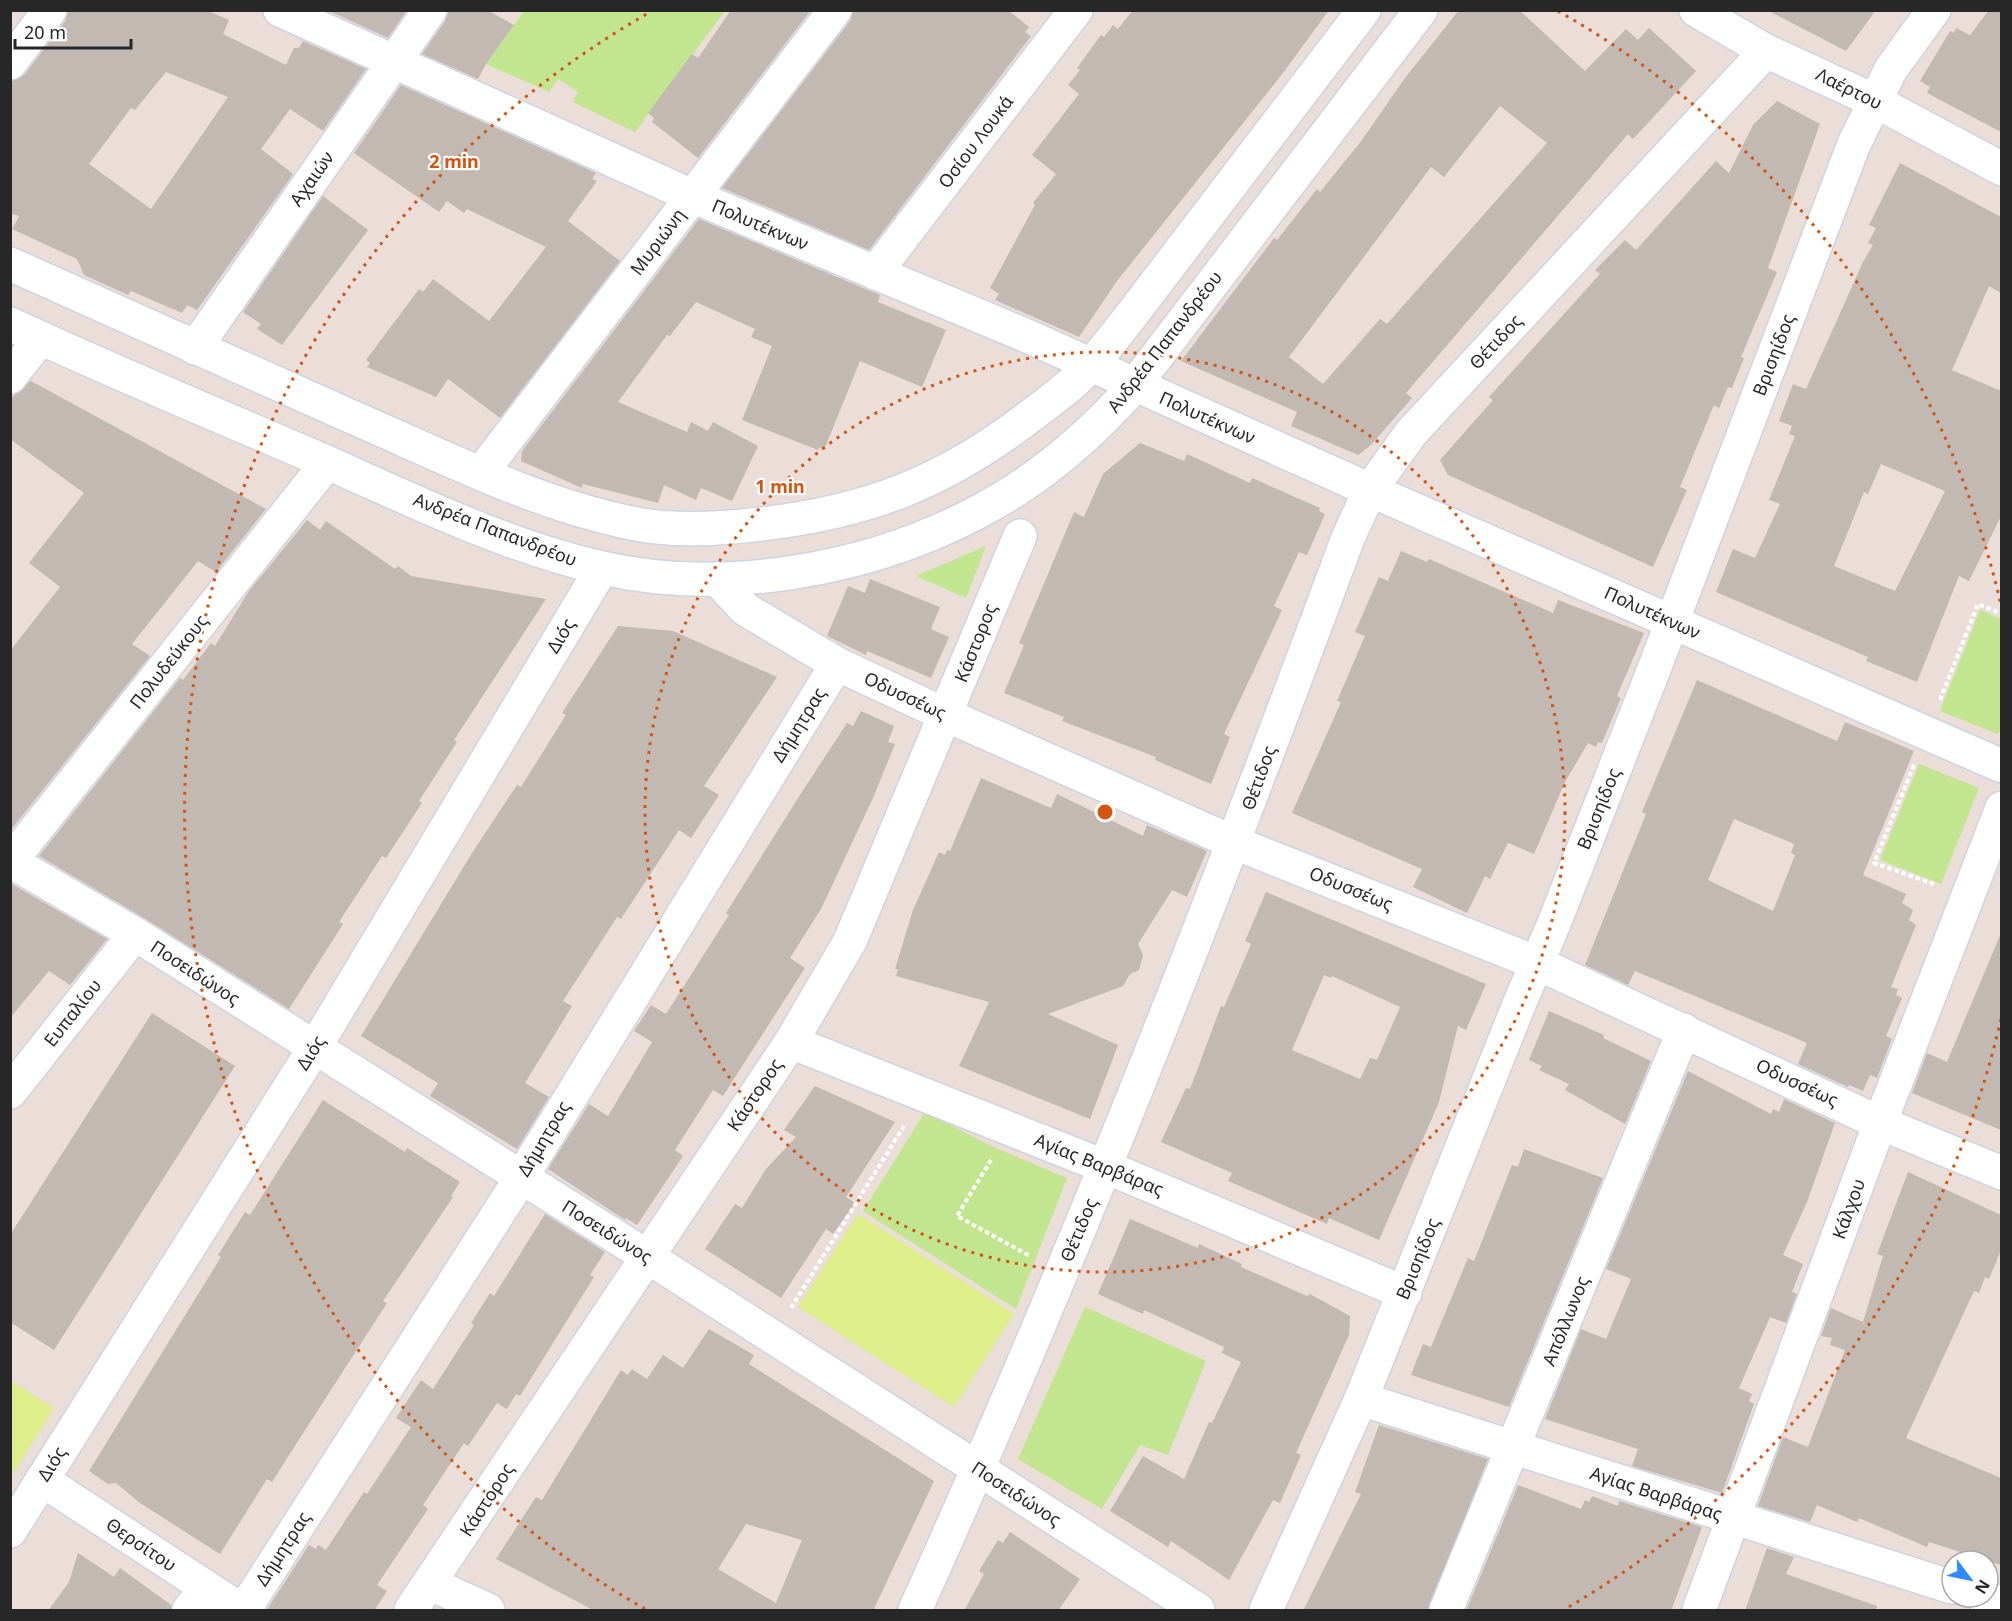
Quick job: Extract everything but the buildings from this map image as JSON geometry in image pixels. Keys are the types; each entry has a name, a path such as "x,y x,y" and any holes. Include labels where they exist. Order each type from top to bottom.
{"street":[{"path":"10,63 50,10"},
{"name":"Πολυτέκνων","path":"280,10 692,196 1027,336 1134,386 2001,766"},
{"name":"Αχαιών","path":"195,348 430,10"},
{"name":"Μυριώνη","path":"481,473 835,10"},
{"name":"Οσίου Λουκά","path":"875,273 1076,10"},
{"path":"10,264 195,348 556,504 634,524 714,530 789,521 841,511 897,495 956,468 997,442 1059,394 1090,366 1291,110 1364,10"},
{"name":"Ανδρέα Παπανδρέου","path":"10,324 327,463 553,556 602,568 717,579 818,568 922,537 976,513 1023,485 1103,421 1134,386 1421,10"},
{"name":"Λαέρτου","path":"1696,10 1766,51 1875,101 2001,169"},
{"name":"Βρισηίδος","path":"1266,1611 1361,1399 1537,963 1672,621 1850,155 1891,69 1934,10"},
{"name":"Θέτιδος","path":"915,1611 978,1470 1106,1167 1235,843 1348,538 1370,490 1411,433 1766,51"},
{"path":"10,377 41,338"},
{"name":"Πολυδεύκους","path":"11,861 327,463"},
{"name":"Κάστορος","path":"411,1611 791,1042 850,941 1020,536"},
{"name":"Διός","path":"10,1531 315,1047 602,568"},
{"name":"Οδυσσέως","path":"717,579 745,609 837,664 946,715 1235,843 1537,963 1880,1123 2001,1173"},
{"name":"Δήμητρας","path":"242,1611 521,1178 837,664"},
{"name":"Κάλχου","path":"1699,1611 1880,1123 2001,808"},
{"name":"Ποσειδώνος","path":"11,861 135,934 648,1257 1198,1611"},
{"name":"Ευπαλίου","path":"10,1092 135,934"},
{"name":"Απόλλωνος","path":"1446,1611 1684,1030"},
{"name":"Αγίας Βαρβάρας","path":"791,1042 1106,1167 1404,1293"},
{"name":"Αγίας Βαρβάρας","path":"1361,1399 1940,1583"},
{"name":"Θερσίτου","path":"42,1479 198,1599 242,1611"},
{"path":"431,1584 488,1611"}],"path":[{"path":"1967,896 1874,863 1978,604 2001,614"},
{"path":"772,1337 905,1125"},
{"path":"987,1167 957,1216 1061,1273"}],"green space":[{"path":"524,11 725,11 635,132 573,102 578,92 558,79 549,92 486,64"},
{"path":"986,546 966,598 916,576"},
{"path":"1980,610 2001,619 2002,726 1998,734 1940,711"},
{"path":"1919,764 1979,788 1941,884 1880,860"},
{"path":"925,1112 991,1146 1067,1178 1016,1309 863,1211"},
{"path":"858,1214 1014,1314 954,1407 798,1307"},
{"path":"1085,1307 1206,1361 1168,1455 1140,1445 1102,1509 1018,1459"},
{"path":"11,1381 54,1408 11,1477"}]}
